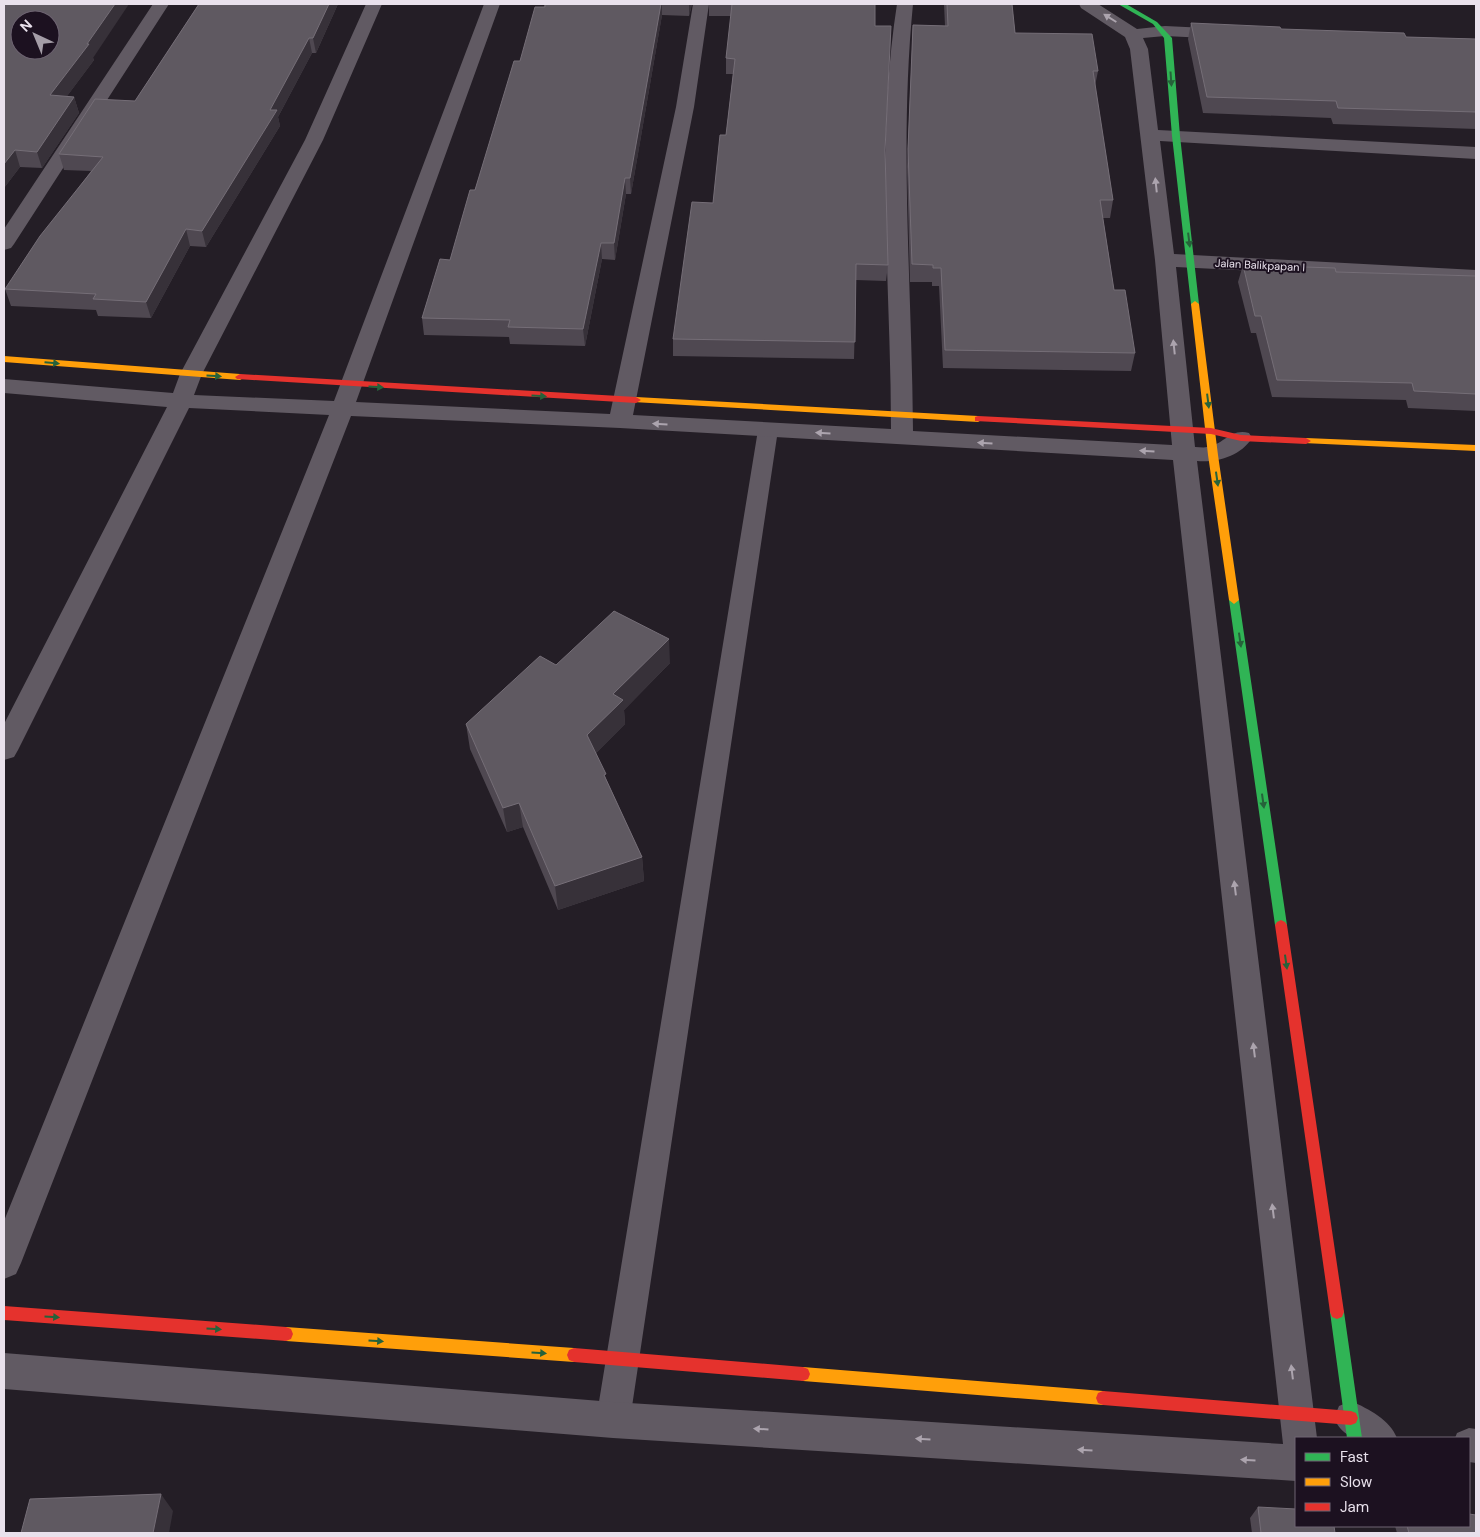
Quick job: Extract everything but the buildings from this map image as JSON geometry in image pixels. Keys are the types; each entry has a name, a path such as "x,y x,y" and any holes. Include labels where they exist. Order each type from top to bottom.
{"street":[{"path":"4,244 160,4"},
{"path":"4,750 180,401 191,374 314,140 374,4"},
{"path":"4,1263 342,410 492,4"},
{"path":"622,411 685,107 701,4"},
{"path":"902,438 903,415 895,160 901,35 905,4"},
{"path":"1087,4 1133,34 1139,49 1151,135 1164,260 1193,438 1298,1426"},
{"path":"1121,4 1165,31 1168,38 1176,136 1191,261 1193,438"},
{"path":"1133,34 1165,31 1243,34"},
{"path":"1151,135 1476,153"},
{"name":"Jalan Balikpapan I","path":"1164,260 1476,276"},
{"path":"4,359 350,386 622,411 768,430 902,438 1241,438 1476,448"},
{"path":"4,386 180,401 342,410 903,415 1193,438 1213,455 1353,1428 1298,1426 622,1359 4,1313"},
{"path":"1213,455 1241,438"},
{"path":"4,1371 613,1420 1295,1463"}],"lane":[{"path":"613,1420 768,430"},
{"path":"1353,1428 1376,1437"}],"traffic: fast":[{"path":"1121,4 1155,23 1168,38 1176,136 1195,304"},
{"path":"1234,600 1281,925"},
{"path":"1337,1312 1355,1437"}],"traffic: slow":[{"path":"1195,304 1213,455 1234,600"},
{"path":"4,359 240,377"},
{"path":"636,400 978,419"},
{"path":"1306,441 1476,448"},
{"path":"286,1334 574,1355"},
{"path":"803,1374 1103,1398"}],"traffic: jam":[{"path":"240,377 636,400"},
{"path":"978,419 1211,431 1241,438 1306,441"},
{"path":"1281,925 1337,1312"},
{"path":"4,1313 286,1334"},
{"path":"574,1355 803,1374"},
{"path":"1103,1398 1351,1418"}]}
